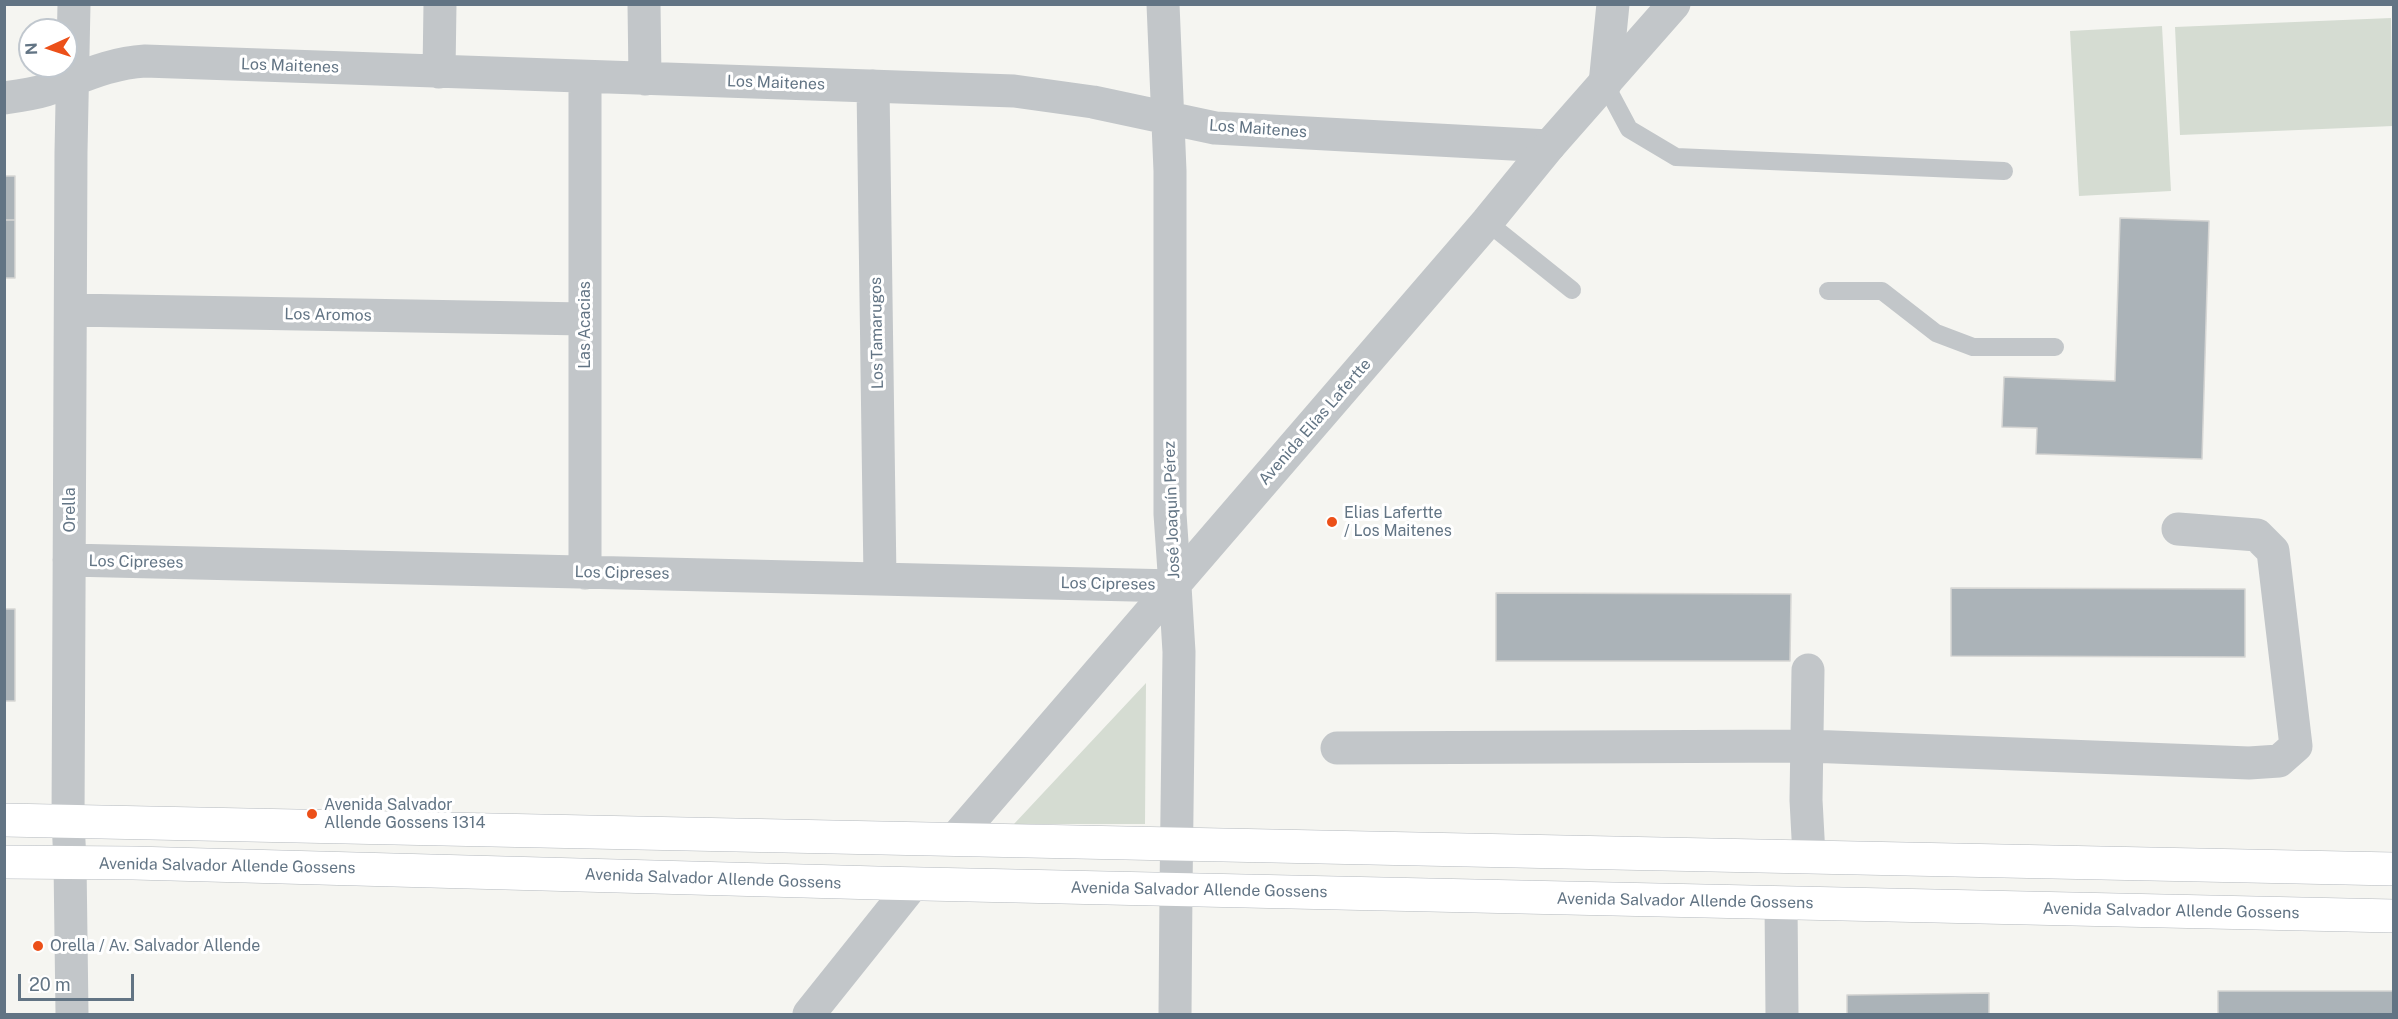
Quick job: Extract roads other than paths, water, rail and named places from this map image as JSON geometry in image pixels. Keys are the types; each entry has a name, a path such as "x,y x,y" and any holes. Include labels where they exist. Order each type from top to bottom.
{"main road":[{"path":"4,820 2394,869"},
{"name":"Avenida Salvador Allende Gossens","path":"4,862 2394,916"}],"street":[{"name":"Orella","path":"72,1014 68,821 74,4"},
{"path":"439,72 440,4"},
{"path":"644,4 645,79"},
{"name":"José Joaquín Pérez","path":"1163,4 1170,171 1170,514 1179,652 1175,1014"},
{"path":"1605,84 1613,4"},
{"name":"Avenida Elías Lafertte","path":"955,839 1487,222 1549,146 1674,4"},
{"name":"Los Maitenes","path":"4,98 44,91 102,68 124,62 145,61 1014,91 1093,102 1215,128 1549,146"},
{"name":"Las Acacias","path":"585,77 585,573"},
{"name":"Los Tamarugos","path":"873,86 880,579"},
{"name":"Los Aromos","path":"71,310 585,319"},
{"path":"1337,748 1808,746 2248,762 2279,761 2296,746 2273,551 2257,535 2178,529"},
{"name":"Los Cipreses","path":"69,560 1175,586"},
{"path":"1808,670 1806,800 1809,856"},
{"path":"809,1014 914,884"},
{"path":"1781,903 1782,1014"}],"lane":[{"path":"1605,84 1629,129 1676,157 2004,171"},
{"path":"1487,222 1572,290"},
{"path":"1828,291 1881,291 1936,333 1973,347 2055,347"}],"place":[{"name":"Elias Lafertte / Los Maitenes","path":"1332,522"},
{"name":"Avenida Salvador Allende Gossens 1314","path":"312,814"},
{"name":"Orella / Av. Salvador Allende","path":"38,946"}]}
